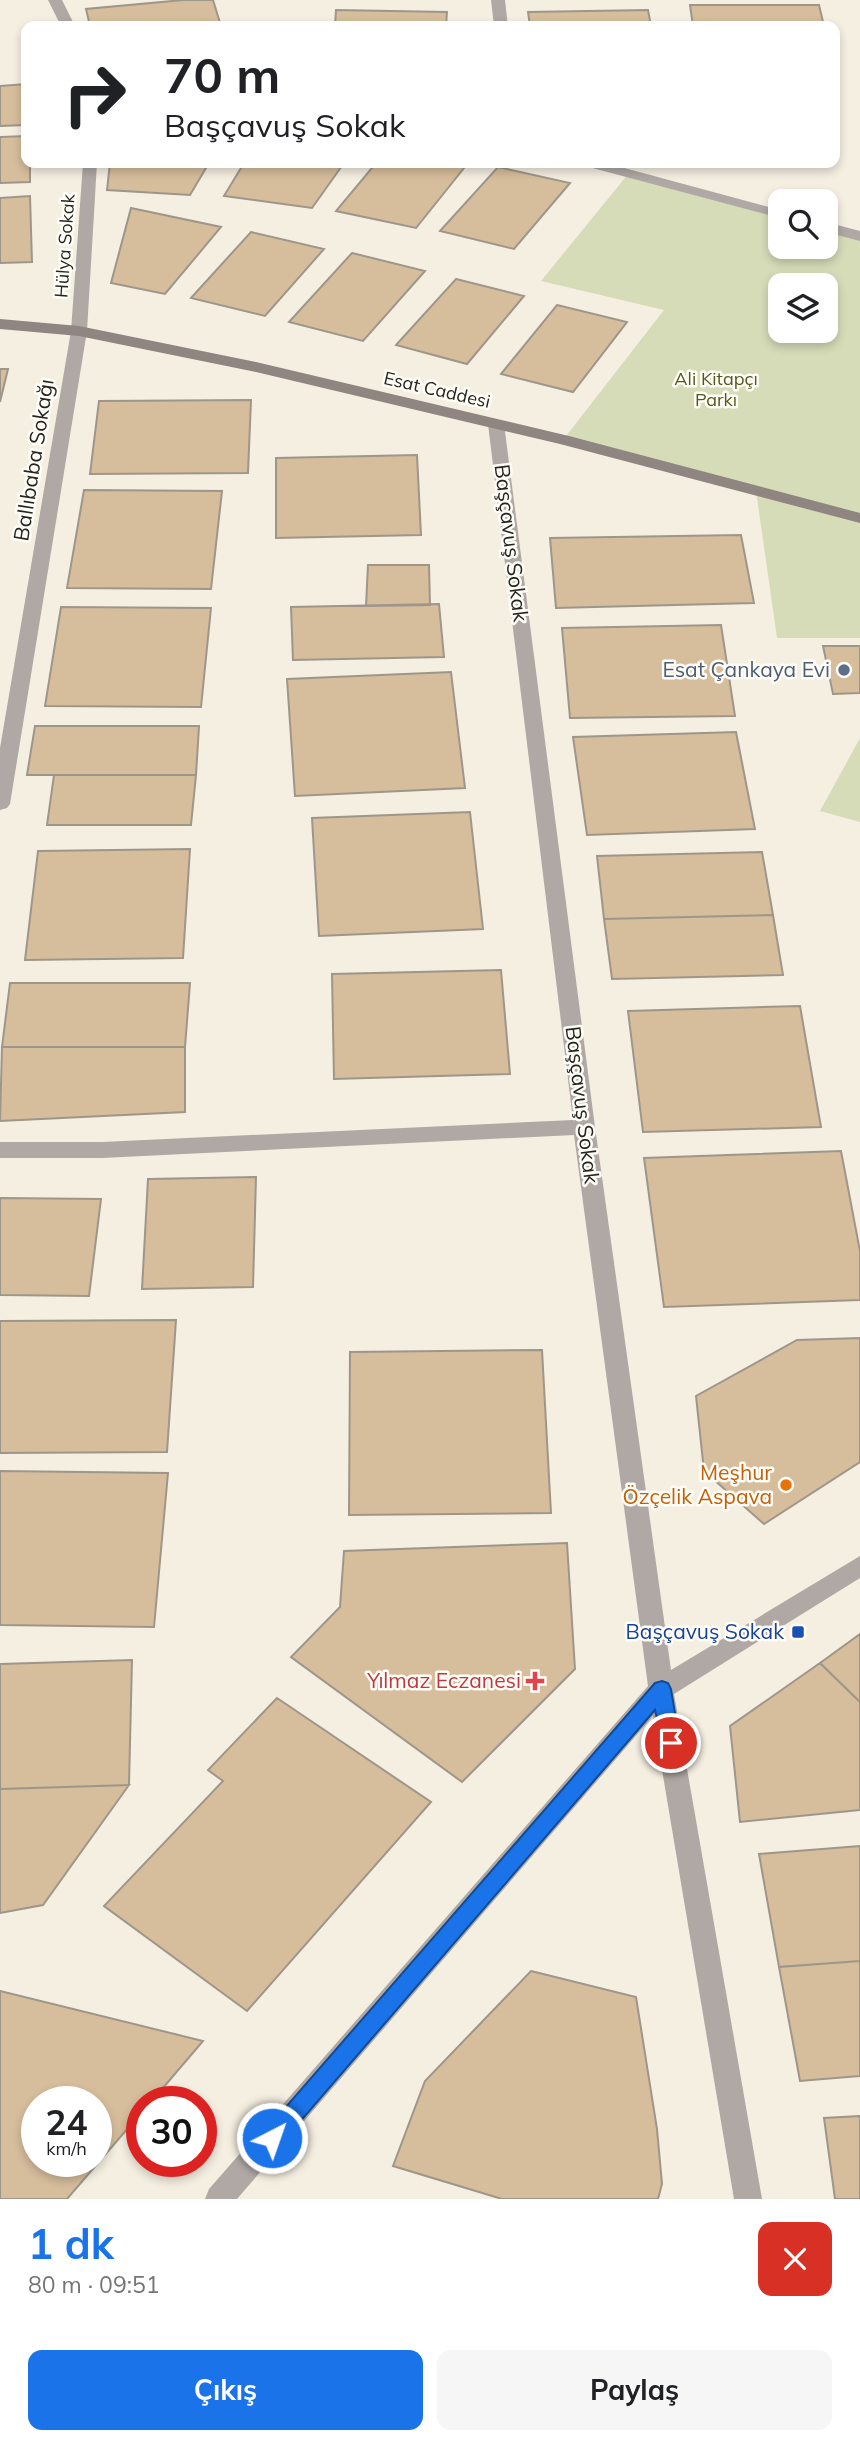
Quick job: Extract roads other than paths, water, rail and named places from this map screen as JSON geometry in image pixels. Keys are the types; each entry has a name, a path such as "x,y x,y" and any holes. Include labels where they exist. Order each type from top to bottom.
{"main road":[{"name":"Esat Caddesi","path":"0,324 79,331 256,367 496,424 860,518"}],"street":[{"path":"55,0 66,21"},
{"path":"498,0 500,21"},
{"name":"Hülya Sokak","path":"79,331 90,168"},
{"path":"609,168 768,211"},
{"path":"838,230 860,236"},
{"name":"Ballıbaba Sokağı","path":"0,804 79,331"},
{"name":"Başçavuş Sokak","path":"496,424 584,1127 662,1689 748,2199"},
{"path":"0,1150 102,1150 584,1127"},
{"path":"219,2199 662,1689 860,1566"}],"place":[{"name":"Esat Çankaya Evi","path":"844,670"},
{"name":"Meşhur Özçelik Aspava","path":"786,1485"},
{"name":"Başçavuş Sokak","path":"798,1632"},
{"name":"Yılmaz Eczanesi","path":"535,1681"}],"park label":[{"name":"Ali Kitapçı Parkı","path":"716,389"}]}
